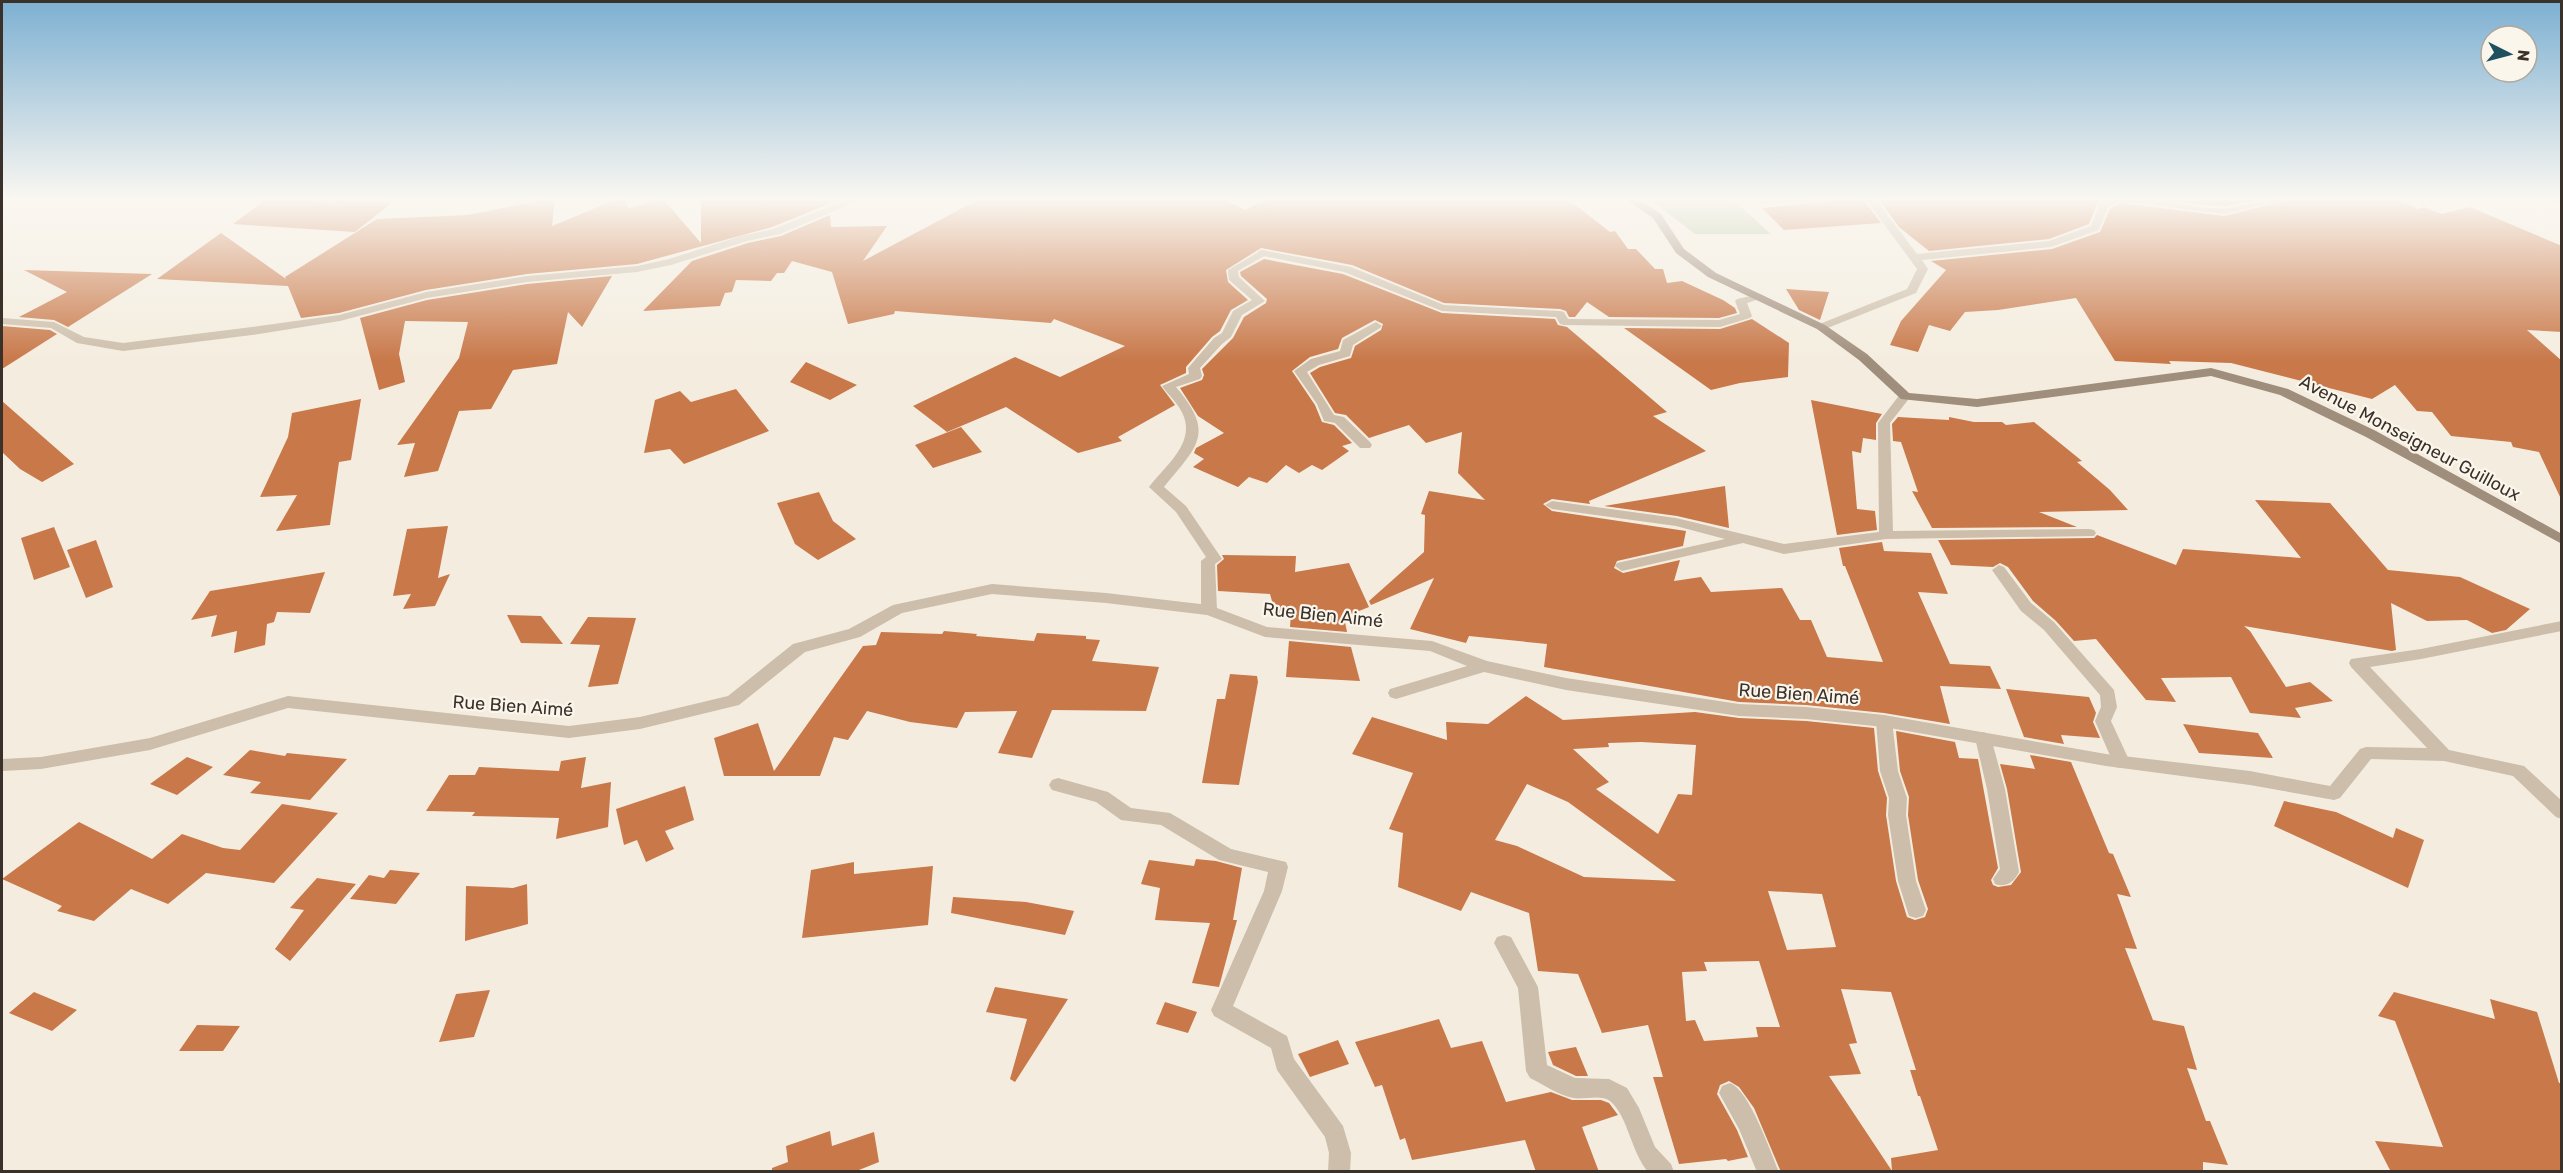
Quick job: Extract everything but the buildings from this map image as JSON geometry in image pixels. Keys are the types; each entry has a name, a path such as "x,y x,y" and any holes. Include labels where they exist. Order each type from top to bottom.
{"street":[{"path":"2,321 54,325 81,340 105,346 123,347 340,318 426,295 527,279 638,269 703,252"},
{"path":"1681,252 1712,276 1821,327 1863,357 1905,396 1884,423 1886,535"},
{"path":"1821,327 1912,291 1923,269 1911,252"},
{"path":"1915,257 1970,252"},
{"path":"1209,610 1208,561 1215,559 1181,509 1156,487 1191,446 1194,427 1186,404 1168,386 1196,376 1194,368 1218,341 1227,335 1237,313 1259,301 1233,278 1233,270 1262,253 1347,269 1442,308 1560,314 1564,322 1720,324 1746,316 1741,301 1760,297"},
{"path":"1365,445 1339,420 1329,418 1325,404 1305,381 1300,371 1315,362 1346,353 1347,343 1376,326"},
{"name":"Avenue Monseigneur Guilloux","path":"1905,396 1977,403 2211,372 2289,394 2371,434 2562,540"},
{"path":"1552,506 1676,522 1784,549 1886,535 2089,533"},
{"path":"1622,566 1742,540"},
{"path":"1999,570 2025,607 2049,626 2108,694 2109,707 2103,722 2121,762"},
{"name":"Rue Bien Aimé","path":"2,765 41,763 150,744 288,702 569,732 640,723 733,701 799,648 854,633 898,609 992,589 1106,598 1209,610 1265,632 1432,646 1484,666 1566,684 1739,710 1806,713 1884,721 2121,762 2250,778 2334,793 2366,753 2444,755 2518,771 2562,812"},
{"path":"2444,755 2357,663 2421,654 2562,626"},
{"path":"1396,693 1484,666"},
{"path":"1884,721 1889,771 1898,798 1897,815 1907,881 1916,910"},
{"path":"1983,738 1996,789 2010,872 2002,879"},
{"path":"1058,785 1102,796 1127,815 1164,818 1226,855 1279,867 1273,891 1221,1010 1280,1043 1284,1064 1335,1133 1340,1153 1339,1172"},
{"path":"1504,943 1528,987 1537,1071 1573,1088 1609,1089 1619,1095 1631,1115 1647,1154 1663,1172"},
{"path":"1730,1093 1747,1124 1768,1172"}]}
